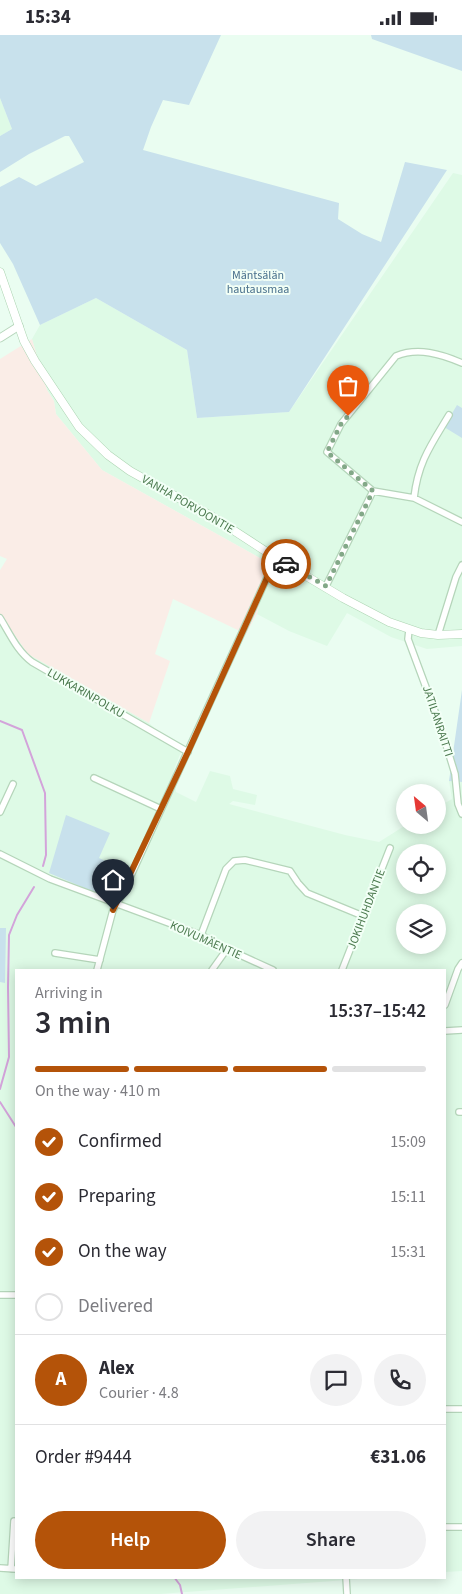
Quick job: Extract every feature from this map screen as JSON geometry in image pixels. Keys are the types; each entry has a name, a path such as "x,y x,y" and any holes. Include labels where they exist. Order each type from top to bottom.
{"main road":[{"name":"VANHA PORVOONTIE","path":"0,273 24,341 35,361 79,427 100,449 130,471 213,517 343,598 389,622 409,630 438,635 462,634"}],"street":[{"path":"0,338 19,326"},
{"path":"462,363 445,355 423,352 407,351 396,356 341,424 327,452 373,491 414,498 462,522"},
{"path":"414,498 416,479 421,465 449,415"},
{"path":"326,586 373,491"},
{"path":"98,969 116,904 188,752 276,558"},
{"path":"438,635 456,577 462,565"},
{"name":"LUKKARINPOLKU","path":"0,618 18,649 32,662 188,752"},
{"name":"JATILANRAITTI","path":"409,630 408,639 440,725 454,773 458,804 462,814"},
{"path":"94,778 161,809"},
{"path":"0,813 12,784"},
{"name":"JOKIHUHDANTIE","path":"342,969 390,847"},
{"name":"KOIVUMÄENTIE","path":"0,854 50,879 201,935 271,969"},
{"path":"201,935 226,869 234,861 245,860 290,871 307,893 363,916"},
{"path":"213,969 227,949"},
{"path":"55,953 100,960"},
{"path":"446,1002 462,963"},
{"path":"446,1031 462,1030"},
{"path":"0,1295 15,1295"},
{"path":"446,1409 462,1409"},
{"path":"0,1568 13,1569 14,1521"},
{"path":"446,1527 462,1527"},
{"path":"346,1579 347,1594"}],"shaded area":[{"path":"0,98 12,129 0,136"},
{"path":"453,173 462,175 462,646 427,649 391,637 347,613 327,646 289,631 257,614 269,563 102,470 56,414 54,401 47,390 32,339 40,325 96,298 187,350 197,418 289,412"},
{"path":"32,339 47,390 54,401 56,414 102,470 269,563 257,614 246,634 173,599 155,654 170,661 149,723 28,654 0,614 0,570 7,559 0,556 0,359"},
{"path":"0,614 28,654 149,723 181,752 173,772 176,792 196,802 210,771 230,776 233,789 257,795 255,805 233,801 229,804 345,835 379,842 396,831 396,834 446,834 446,802 452,799 449,781 462,782 462,1571 446,1572 446,969 15,969 15,1579 359,1579 160,1594 0,1594"}],"green space":[{"name":"Mäntsälän hautausmaa","path":"0,35 221,35 189,105 163,100 143,150 339,203 338,219 362,234 381,242 405,162 447,170 289,412 197,418 187,350 96,298 40,325 13,264 0,243 0,187 19,177 36,186 84,162 69,136 65,136 29,154 0,172 0,136 12,129 0,98"},
{"path":"371,35 462,35 462,71 372,39"},
{"path":"457,405 462,408 462,438 444,427"},
{"path":"462,690 462,782 449,781"},
{"path":"66,815 110,833 99,858 127,871 118,890 104,896 49,873"},
{"path":"0,928 6,928 5,983 0,982"}],"waterway":[{"path":"0,721 22,730 45,793 46,855 43,866"},
{"path":"0,1089 9,1057 9,935 17,915 34,887"},
{"path":"0,1102 15,1125"},
{"path":"176,1579 180,1585 182,1594"}],"way so far":[{"path":"286,564 326,586 373,491 327,452 341,424 348,416"}],"route":[{"path":"113,910 122,895 276,558 286,564"}]}
